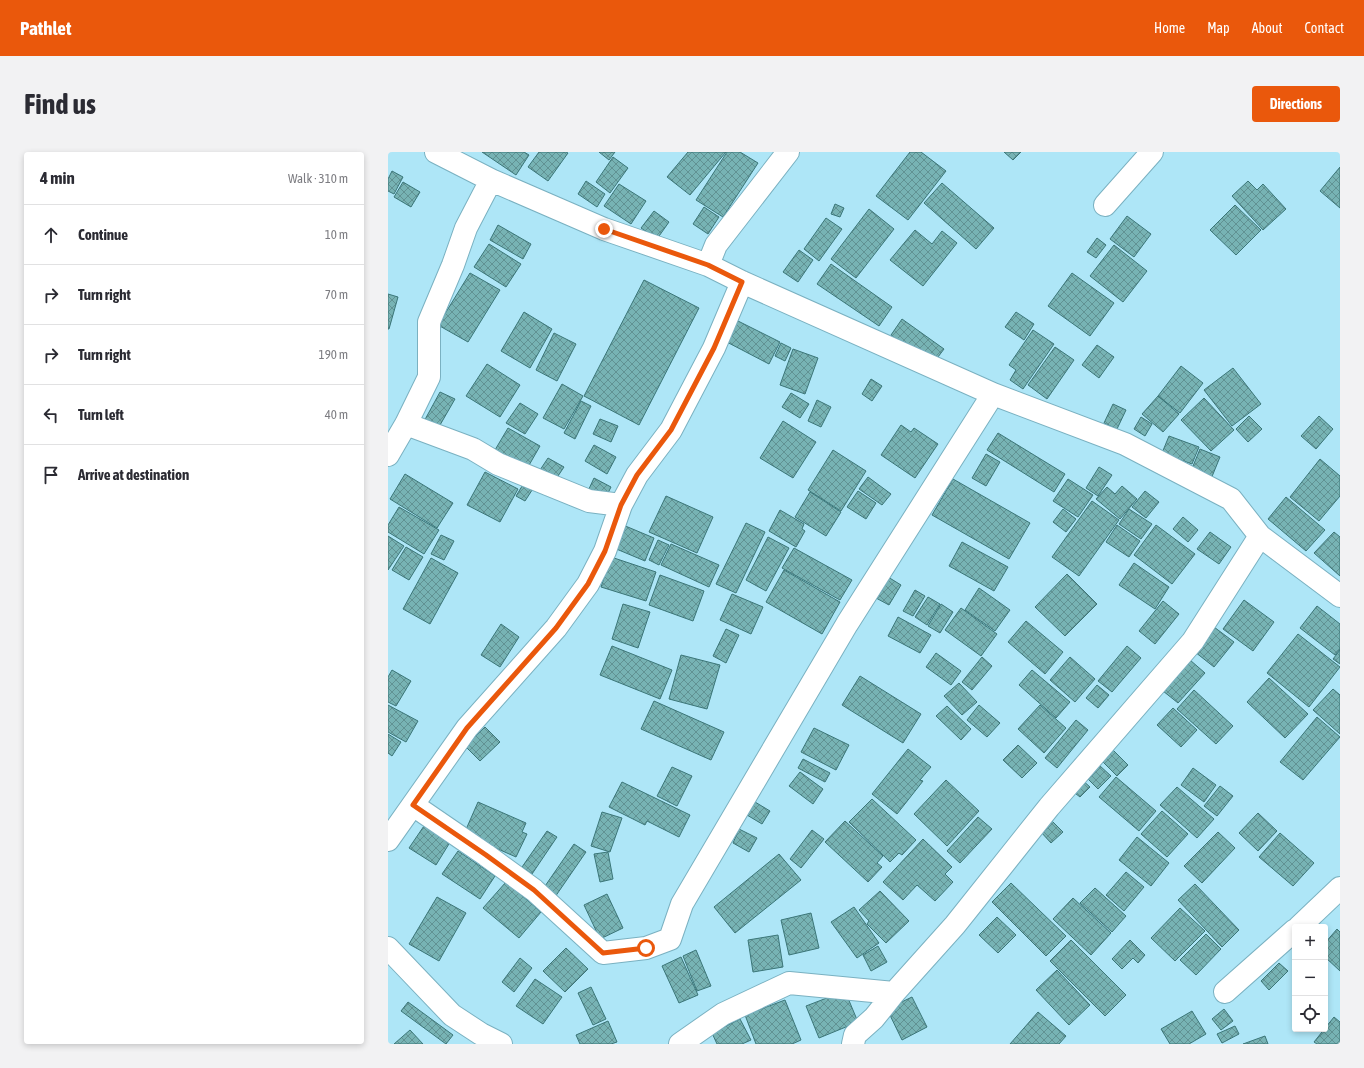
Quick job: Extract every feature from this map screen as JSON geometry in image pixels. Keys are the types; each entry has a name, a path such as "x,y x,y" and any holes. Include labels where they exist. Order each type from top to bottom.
{"street":[{"path":"436,152 460,157 492,180 604,229 708,265 742,282 993,394 1125,444 1231,499 1260,536 1340,596"},
{"path":"708,265 716,244 788,152"},
{"path":"1105,205 1152,152"},
{"path":"390,450 406,424 429,377 429,322 453,265 466,228 492,180"},
{"path":"388,840 467,728 556,628 588,584 605,551 621,505 637,475 671,430 714,348 742,282"},
{"path":"413,805 534,890 603,953 646,948 670,938 682,904 843,630 993,394"},
{"path":"406,424 474,449 498,464 589,500 621,505"},
{"path":"853,1044 855,1035 874,1018 894,993 955,925 1049,807 1193,641 1260,536"},
{"path":"1302,924 1340,888"},
{"path":"1225,992 1292,933"},
{"path":"388,948 452,1015 481,1034 501,1044"},
{"path":"680,1044 723,1014 789,983 894,993"}],"building":[{"path":"482,152 524,152 529,155 516,175"},
{"path":"539,152 568,153 548,181 528,167"},
{"path":"599,152 615,152 609,160"},
{"path":"688,152 726,152 690,195 667,177"},
{"path":"727,152 740,152 758,163 723,217 696,200"},
{"path":"910,152 921,152 946,171 908,220 876,196"},
{"path":"1004,152 1021,152 1013,160"},
{"path":"613,157 628,168 610,193 596,182"},
{"path":"1340,167 1340,208 1320,191"},
{"path":"392,171 403,177 394,194 388,191 388,179"},
{"path":"586,181 605,194 597,207 578,194"},
{"path":"1248,181 1257,190 1263,184 1286,209 1263,230 1232,196"},
{"path":"403,182 420,192 411,207 394,197"},
{"path":"942,183 994,228 976,249 924,203"},
{"path":"619,184 646,201 631,224 604,206"},
{"path":"835,204 844,208 840,217 831,214"},
{"path":"1235,205 1261,230 1236,255 1210,230"},
{"path":"704,207 719,217 708,234 693,224"},
{"path":"869,209 894,229 856,278 831,259"},
{"path":"654,211 669,222 657,239 641,228"},
{"path":"1127,216 1151,234 1134,257 1110,239"},
{"path":"826,218 842,229 819,261 804,249"},
{"path":"498,225 531,244 523,259 490,240"},
{"path":"915,230 932,244 942,231 957,243 923,286 890,260"},
{"path":"1097,238 1106,245 1096,258 1087,252"},
{"path":"489,244 521,264 506,287 474,267"},
{"path":"1114,245 1147,271 1123,302 1090,276"},
{"path":"799,250 813,260 798,282 783,272"},
{"path":"831,264 892,307 879,326 817,284"},
{"path":"470,273 500,290 468,342 438,325"},
{"path":"1072,273 1114,303 1090,336 1048,306"},
{"path":"644,280 699,308 639,425 584,396"},
{"path":"388,294 398,297 389,329 388,329"},
{"path":"524,312 552,329 530,368 501,351"},
{"path":"1016,312 1034,324 1024,340 1005,327"},
{"path":"732,318 780,342 769,364 721,339"},
{"path":"902,319 944,349 932,365 891,335"},
{"path":"1033,330 1054,344 1023,389 1010,380 1016,370 1009,365"},
{"path":"554,333 576,344 557,381 536,370"},
{"path":"781,343 791,348 785,361 775,356"},
{"path":"1097,345 1114,357 1099,378 1082,365"},
{"path":"1055,347 1074,360 1047,399 1028,385"},
{"path":"793,349 818,358 805,394 780,385"},
{"path":"487,364 520,385 500,417 466,396"},
{"path":"1181,366 1203,383 1180,413 1158,396"},
{"path":"1233,368 1261,404 1232,426 1204,390"},
{"path":"871,379 882,386 872,401 862,394"},
{"path":"562,384 583,396 564,429 543,418"},
{"path":"440,392 455,399 436,432 422,425"},
{"path":"791,393 809,404 800,418 782,407"},
{"path":"1158,396 1179,414 1163,432 1142,414"},
{"path":"1204,398 1234,430 1211,451 1181,420"},
{"path":"817,400 831,407 821,427 808,421"},
{"path":"581,401 591,406 575,439 564,433"},
{"path":"520,403 538,414 525,434 506,423"},
{"path":"1113,404 1126,410 1117,429 1104,423"},
{"path":"1249,416 1262,429 1248,442 1236,429"},
{"path":"1319,416 1333,429 1316,449 1301,436"},
{"path":"1141,417 1152,424 1145,436 1134,429"},
{"path":"600,419 618,426 611,442 593,434"},
{"path":"783,421 816,442 793,478 760,458"},
{"path":"901,425 911,432 914,428 938,444 915,478 881,455"},
{"path":"508,428 540,446 524,474 492,455"},
{"path":"998,433 1065,474 1054,492 987,450"},
{"path":"1169,436 1199,447 1192,464 1162,453"},
{"path":"594,445 616,457 607,474 585,461"},
{"path":"1200,449 1220,457 1211,479 1191,471"},
{"path":"833,450 866,471 841,511 808,490"},
{"path":"986,454 1000,462 986,486 972,478"},
{"path":"548,458 564,467 556,479 540,470"},
{"path":"1320,459 1340,476 1340,496 1319,521 1290,497"},
{"path":"1099,467 1112,475 1098,496 1086,488"},
{"path":"485,472 518,489 500,522 467,505"},
{"path":"405,474 453,503 437,528 390,499"},
{"path":"868,477 891,494 882,505 859,489"},
{"path":"527,478 536,484 525,501 516,496"},
{"path":"594,478 611,487 605,499 588,491"},
{"path":"953,479 1030,523 1009,559 932,515"},
{"path":"1068,479 1093,495 1078,517 1053,501"},
{"path":"1122,486 1137,499 1120,519 1096,499 1107,487 1115,494"},
{"path":"858,491 876,503 866,519 847,507"},
{"path":"1145,491 1159,502 1146,518 1132,507"},
{"path":"810,492 841,512 826,536 795,517"},
{"path":"666,496 713,517 697,553 649,532"},
{"path":"1286,497 1325,530 1306,551 1268,519"},
{"path":"1092,501 1119,520 1079,576 1052,557"},
{"path":"399,507 439,530 424,554 388,532 388,525"},
{"path":"1063,509 1076,519 1066,532 1053,522"},
{"path":"1129,509 1152,524 1141,539 1119,524"},
{"path":"780,510 804,524 802,529 805,531 796,547 769,531"},
{"path":"1183,517 1198,530 1188,542 1173,529"},
{"path":"746,523 765,532 736,593 716,584"},
{"path":"623,525 654,538 645,561 614,548"},
{"path":"1117,525 1140,541 1129,557 1106,542"},
{"path":"1156,525 1195,554 1172,584 1134,555"},
{"path":"1210,532 1231,547 1219,564 1197,549"},
{"path":"1334,532 1340,537 1340,576 1314,553"},
{"path":"441,535 454,541 444,560 431,554"},
{"path":"388,536 404,546 388,570"},
{"path":"768,537 789,548 766,591 746,580"},
{"path":"658,540 669,545 659,565 649,560"},
{"path":"962,542 1008,567 994,591 949,566"},
{"path":"671,544 719,565 709,587 661,565"},
{"path":"406,547 423,557 409,580 392,570"},
{"path":"794,548 852,580 840,600 782,568"},
{"path":"611,557 656,572 646,601 601,587"},
{"path":"431,558 458,573 430,624 403,609"},
{"path":"1134,563 1169,587 1155,609 1119,585"},
{"path":"784,570 840,602 822,634 766,602"},
{"path":"1067,574 1097,604 1065,636 1035,607"},
{"path":"660,575 704,591 693,621 649,605"},
{"path":"888,577 901,585 889,605 876,598"},
{"path":"979,588 1010,610 995,631 965,610"},
{"path":"915,590 925,596 913,616 903,611"},
{"path":"732,594 763,607 751,634 720,620"},
{"path":"928,597 940,604 927,625 915,617"},
{"path":"1244,600 1274,622 1253,651 1223,629"},
{"path":"1163,601 1179,614 1155,644 1139,631"},
{"path":"623,604 650,612 638,648 612,639"},
{"path":"941,604 953,612 940,633 928,626"},
{"path":"1317,606 1340,624 1340,649 1335,655 1300,628"},
{"path":"961,608 997,634 981,656 945,630"},
{"path":"898,617 931,635 920,653 888,636"},
{"path":"1026,621 1063,652 1045,674 1008,642"},
{"path":"501,624 519,637 500,667 481,655"},
{"path":"1214,627 1234,642 1214,667 1195,652"},
{"path":"726,629 739,635 726,663 713,656"},
{"path":"1298,634 1340,667 1309,707 1267,673"},
{"path":"612,646 672,670 660,699 600,675"},
{"path":"1127,646 1141,658 1112,692 1098,681"},
{"path":"1340,650 1340,664 1333,659"},
{"path":"936,653 961,671 951,685 926,667"},
{"path":"681,655 720,665 707,709 669,699"},
{"path":"982,657 992,666 972,690 962,682"},
{"path":"1070,657 1095,679 1075,702 1050,680"},
{"path":"1190,660 1205,673 1178,703 1163,691"},
{"path":"392,670 411,681 396,706 388,702 388,677"},
{"path":"1032,670 1070,702 1056,718 1019,685"},
{"path":"860,676 921,714 903,743 842,705"},
{"path":"1269,678 1308,714 1285,738 1247,702"},
{"path":"959,683 977,702 962,715 944,696"},
{"path":"1097,685 1109,695 1098,708 1086,698"},
{"path":"1333,689 1340,695 1340,734 1313,710"},
{"path":"1194,690 1233,726 1216,744 1177,709"},
{"path":"654,701 724,732 711,760 641,729"},
{"path":"388,705 418,721 406,742 388,732"},
{"path":"979,705 1000,723 987,737 967,720"},
{"path":"1040,705 1066,728 1044,753 1018,729"},
{"path":"947,706 971,729 961,740 936,716"},
{"path":"1173,708 1197,730 1181,747 1157,725"},
{"path":"1317,717 1340,737 1303,780 1280,762"},
{"path":"1076,720 1088,730 1057,768 1045,758"},
{"path":"485,727 500,742 480,761 465,746"},
{"path":"814,728 849,745 836,770 801,752"},
{"path":"388,734 401,742 392,756 388,753"},
{"path":"1018,745 1037,763 1022,778 1003,760"},
{"path":"908,749 931,767 920,780 923,781 897,814 872,794"},
{"path":"1113,750 1128,765 1117,776 1102,761"},
{"path":"803,759 830,773 825,782 798,768"},
{"path":"1099,765 1111,776 1098,789 1087,778"},
{"path":"672,767 692,776 677,806 657,796"},
{"path":"1193,768 1216,785 1204,802 1181,785"},
{"path":"800,772 823,789 813,804 789,786"},
{"path":"1116,777 1156,811 1139,831 1099,797"},
{"path":"1081,779 1090,787 1080,797 1071,790"},
{"path":"946,780 979,811 947,846 914,814"},
{"path":"622,782 690,815 679,837 647,821 645,825 609,807"},
{"path":"1220,786 1233,796 1217,816 1204,806"},
{"path":"1177,787 1214,819 1197,838 1160,805"},
{"path":"872,799 916,840 902,855 899,853 890,862 849,822"},
{"path":"478,802 526,823 522,832 527,834 516,857 464,834"},
{"path":"755,802 770,811 762,824 747,815"},
{"path":"1162,811 1188,834 1167,857 1141,834"},
{"path":"602,812 622,818 610,852 591,846"},
{"path":"1258,813 1277,831 1258,851 1239,833"},
{"path":"978,817 992,829 960,863 947,851"},
{"path":"1051,820 1063,832 1051,843 1040,831"},
{"path":"845,821 883,856 877,863 882,867 868,882 825,842"},
{"path":"426,823 452,839 436,865 409,848"},
{"path":"739,829 757,838 749,852 733,843"},
{"path":"812,830 824,839 801,868 790,859"},
{"path":"547,831 557,837 532,874 522,867"},
{"path":"1218,832 1235,848 1202,883 1184,866"},
{"path":"1280,833 1314,863 1293,886 1259,857"},
{"path":"1137,837 1169,863 1151,886 1119,860"},
{"path":"923,839 952,867 945,874 953,882 935,901 917,885 903,900 883,882"},
{"path":"574,844 586,852 555,897 543,889"},
{"path":"458,851 495,876 480,899 442,874"},
{"path":"608,852 613,879 600,882 594,854"},
{"path":"779,854 801,880 735,933 714,907"},
{"path":"1126,872 1144,887 1124,911 1106,895"},
{"path":"506,882 541,912 519,938 483,908"},
{"path":"1011,883 1066,936 1046,956 992,902"},
{"path":"1195,884 1239,930 1222,947 1178,900"},
{"path":"1095,888 1126,916 1112,932 1080,903"},
{"path":"880,891 909,921 886,943 867,924 869,921 859,910"},
{"path":"607,894 623,928 600,939 584,905"},
{"path":"437,897 466,913 439,961 409,944"},
{"path":"1073,898 1111,933 1091,955 1053,919"},
{"path":"854,907 879,943 857,958 831,922"},
{"path":"1180,908 1205,931 1175,961 1151,938"},
{"path":"811,913 819,948 789,955 781,920"},
{"path":"997,917 1016,935 998,953 979,935"},
{"path":"1337,929 1340,932 1340,971 1328,960 1328,940"},
{"path":"1206,934 1221,949 1196,975 1180,960"},
{"path":"778,935 783,967 753,972 748,940"},
{"path":"1071,940 1126,995 1105,1016 1050,961"},
{"path":"1130,940 1145,955 1138,963 1133,958 1122,969 1112,959"},
{"path":"878,946 887,962 871,971 863,955"},
{"path":"566,948 588,969 565,992 543,971"},
{"path":"696,950 711,986 697,991 683,956"},
{"path":"681,957 698,995 679,1003 662,966"},
{"path":"520,958 532,968 514,992 502,982"},
{"path":"1279,963 1288,971 1269,990 1261,981"},
{"path":"1057,970 1090,1005 1069,1025 1036,990"},
{"path":"535,979 562,997 543,1024 516,1006"},
{"path":"591,987 606,1019 593,1025 578,993"},
{"path":"845,991 858,1022 819,1038 806,1006"},
{"path":"912,997 927,1027 902,1040 887,1009"},
{"path":"785,1000 801,1040 792,1044 756,1044 745,1015"},
{"path":"408,1002 453,1035 446,1044 401,1011"},
{"path":"1224,1009 1233,1021 1221,1030 1212,1019"},
{"path":"1192,1011 1206,1034 1189,1044 1170,1044 1161,1029"},
{"path":"1038,1012 1066,1036 1059,1044 1010,1044"},
{"path":"1334,1017 1340,1022 1340,1044 1317,1044 1314,1042 1322,1032 1328,1032 1328,1024"},
{"path":"740,1019 751,1040 742,1044 717,1044 712,1033"},
{"path":"608,1021 617,1042 611,1044 580,1044 576,1035"},
{"path":"1235,1026 1239,1034 1222,1043 1217,1034"},
{"path":"410,1030 423,1044 394,1044"},
{"path":"1265,1036 1268,1044 1243,1044"}],"route":[{"path":"604,229 708,265 742,282 714,348 671,430 637,475 621,505 605,551 588,584 556,628 467,728 413,805 534,890 603,953 646,948"}]}
